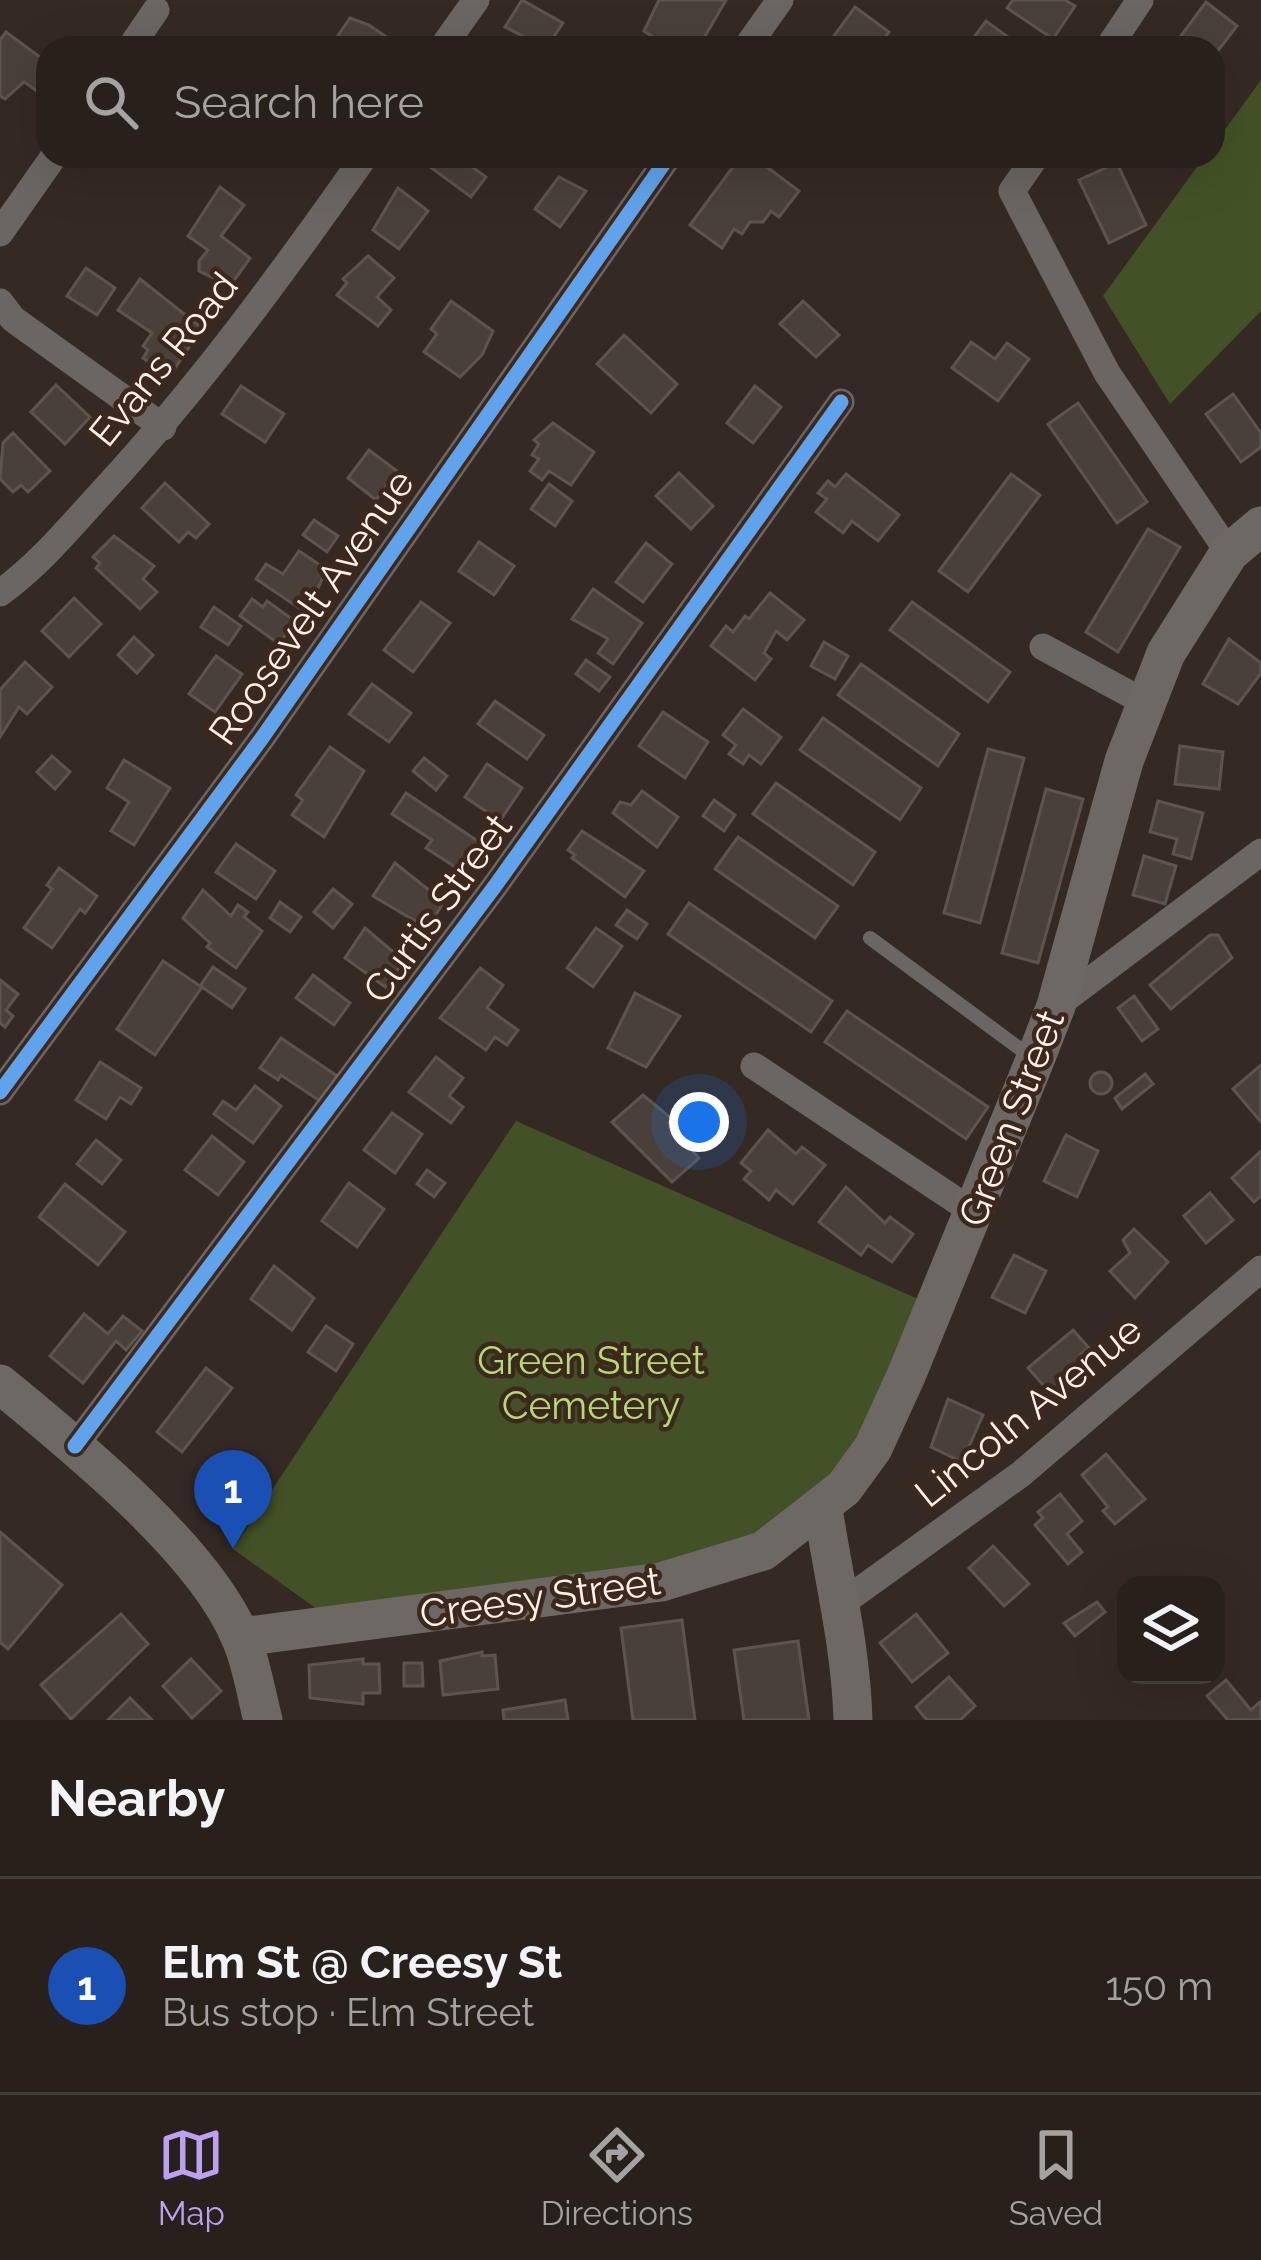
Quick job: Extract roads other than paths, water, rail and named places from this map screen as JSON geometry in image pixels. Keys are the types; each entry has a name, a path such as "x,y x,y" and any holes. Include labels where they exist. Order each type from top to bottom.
{"main road":[{"name":"Green Street","path":"823,1509 873,1448 975,1213 1056,1006 1124,761 1166,653 1228,553 1261,526"},
{"path":"0,1384 75,1446 172,1542 241,1636 258,1717"},
{"path":"823,1509 838,1606 851,1652 853,1720"},
{"name":"Creesy Street","path":"241,1636 661,1582 763,1552 823,1509"}],"street":[{"path":"450,36 476,0"},
{"path":"754,36 780,0"},
{"path":"1116,36 1140,0"},
{"path":"138,36 156,10"},
{"path":"0,233 46,168"},
{"name":"Evans Road","path":"0,593 28,573 163,427 230,346 356,168"},
{"name":"Roosevelt Avenue","path":"0,1092 262,738 661,168"},
{"path":"1028,168 1012,191 1107,373 1228,553"},
{"path":"0,302 14,319 163,427"},
{"name":"Curtis Street","path":"75,1446 495,886 842,402"},
{"path":"1042,646 1146,703"},
{"path":"1056,1006 1261,852"},
{"path":"754,1066 975,1213"},
{"name":"Lincoln Avenue","path":"838,1606 1021,1474 1261,1269"}],"lane":[{"path":"870,938 1035,1060"}],"place":[{"name":"Elm St @ Creesy St","path":"233,1549"}],"park label":[{"name":"Green Street Cemetery","path":"591,1382"}]}
